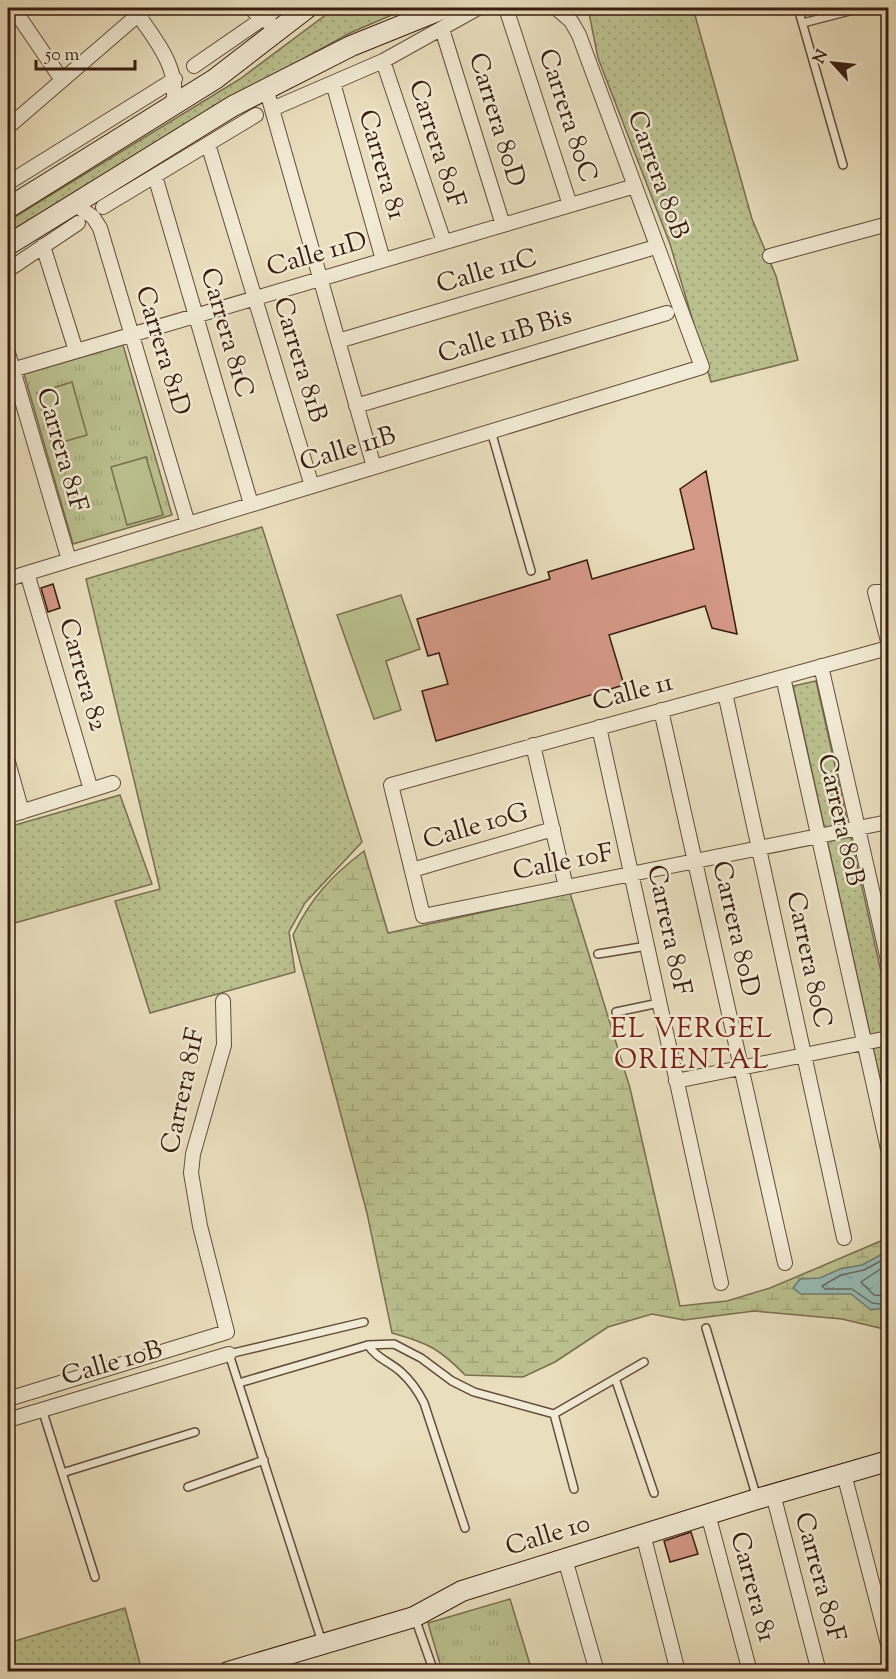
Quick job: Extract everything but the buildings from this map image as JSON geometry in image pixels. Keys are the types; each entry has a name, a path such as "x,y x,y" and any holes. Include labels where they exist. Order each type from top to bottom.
{"main road":[{"path":"8,208 232,67 308,8"},
{"path":"375,36 419,8"},
{"path":"8,245 201,124 266,88 375,36 445,8"},
{"name":"Calle 10","path":"228,1671 414,1617 462,1591 708,1514 888,1461"}],"street":[{"path":"13,8 62,81"},
{"path":"251,8 263,19 281,29"},
{"path":"194,66 278,8"},
{"path":"272,109 383,61 477,8"},
{"name":"Carrera 80C","path":"506,8 570,205"},
{"name":"Carrera 80B","path":"556,8 571,21 579,35 702,367"},
{"path":"8,127 139,10 175,79 172,106"},
{"name":"Carrera 80D","path":"442,29 503,225"},
{"name":"Carrera 80F","path":"383,61 444,242"},
{"path":"8,183 175,79"},
{"name":"Carrera 81","path":"333,83 383,260"},
{"path":"266,88 374,467"},
{"path":"103,207 256,115"},
{"name":"Carrera 81B","path":"208,144 312,486"},
{"name":"Carrera 81C","path":"155,176 251,504"},
{"name":"Calle 11D","path":"12,370 636,186"},
{"name":"Carrera 81D","path":"73,203 93,217 100,228 188,524"},
{"path":"8,270 78,223"},
{"path":"770,256 888,224"},
{"path":"43,246 76,351"},
{"name":"Calle 11C","path":"338,341 649,249"},
{"name":"Calle 11B Bis","path":"356,406 668,313"},
{"name":"Carrera 81F","path":"8,353 69,560"},
{"name":"Calle 11B","path":"8,577 702,367"},
{"name":"Carrera 82","path":"27,573 91,790"},
{"path":"882,592 888,641"},
{"name":"Calle 11","path":"412,870 391,785 888,648"},
{"path":"821,666 888,960"},
{"name":"Carrera 80B","path":"783,676 888,1149"},
{"name":"Carrera 80C","path":"725,693 844,1238"},
{"name":"Carrera 80D","path":"661,710 785,1263"},
{"name":"Carrera 80F","path":"599,727 721,1283"},
{"path":"533,745 566,887"},
{"path":"8,762 22,812"},
{"path":"8,816 113,783"},
{"name":"Calle 10F","path":"412,870 423,916 888,822"},
{"name":"Calle 10G","path":"412,870 553,829"},
{"name":"Carrera 81F","path":"223,1001 224,1045 193,1154 191,1173 200,1226 226,1332"},
{"path":"676,1081 888,1038"},
{"name":"Calle 10B","path":"8,1399 226,1332"},
{"name":"Calle 10B","path":"8,1420 229,1354"},
{"path":"844,1474 888,1644"},
{"name":"Carrera 80F","path":"765,1497 819,1671"},
{"name":"Carrera 81","path":"708,1514 750,1671"},
{"path":"643,1534 678,1671"},
{"path":"565,1559 597,1671"}],"lane":[{"path":"798,8 843,165"},
{"path":"803,23 861,8"},
{"path":"491,431 531,571"},
{"path":"598,954 647,946"},
{"path":"616,1012 659,1002"},
{"path":"323,1644 229,1354 364,1322"},
{"path":"706,1328 765,1497"},
{"path":"238,1383 368,1345 394,1344 422,1358 452,1381 474,1392 554,1414 616,1381 644,1362"},
{"path":"368,1345 372,1353 400,1371 416,1389 424,1403 465,1528"},
{"path":"616,1381 654,1493"},
{"path":"42,1409 94,1577"},
{"path":"554,1414 574,1488"},
{"path":"63,1473 195,1432"},
{"path":"188,1487 264,1460"},
{"path":"414,1617 434,1671"}],"green space":[{"path":"335,8 408,8 350,33 211,109 8,233 8,221 240,79"},
{"path":"588,8 693,8 752,219 776,276 798,360 711,382 670,244 598,58"},
{"path":"123,345 172,515 73,544 24,374"},
{"path":"72,382 87,435 52,445 37,393"},
{"path":"146,457 163,515 127,525 111,467"},
{"path":"262,527 362,842 305,903 289,932 295,972 150,1013 115,901 160,889 86,579"},
{"path":"401,595 420,649 386,661 401,710 374,719 337,615"},
{"path":"816,681 888,1003 888,1115 793,686"},
{"path":"120,795 152,884 8,925 8,827"},
{"path":"364,851 388,933 570,893 630,1088 680,1306 727,1301 770,1288 888,1238 888,1330 842,1319 754,1311 684,1320 652,1314 608,1327 555,1362 523,1377 465,1375 433,1348 392,1333 367,1213 293,935 323,888"},
{"path":"510,1599 532,1671 442,1671 428,1623"},
{"path":"125,1608 142,1671 8,1671 8,1643"}],"water":[{"path":"888,1251 888,1312 882,1308 871,1310 851,1294 801,1294 793,1288 800,1279 820,1278 840,1269 862,1265"}],"district":[{"name":"EL VERGEL ORIENTAL","path":"692,1046"}]}
